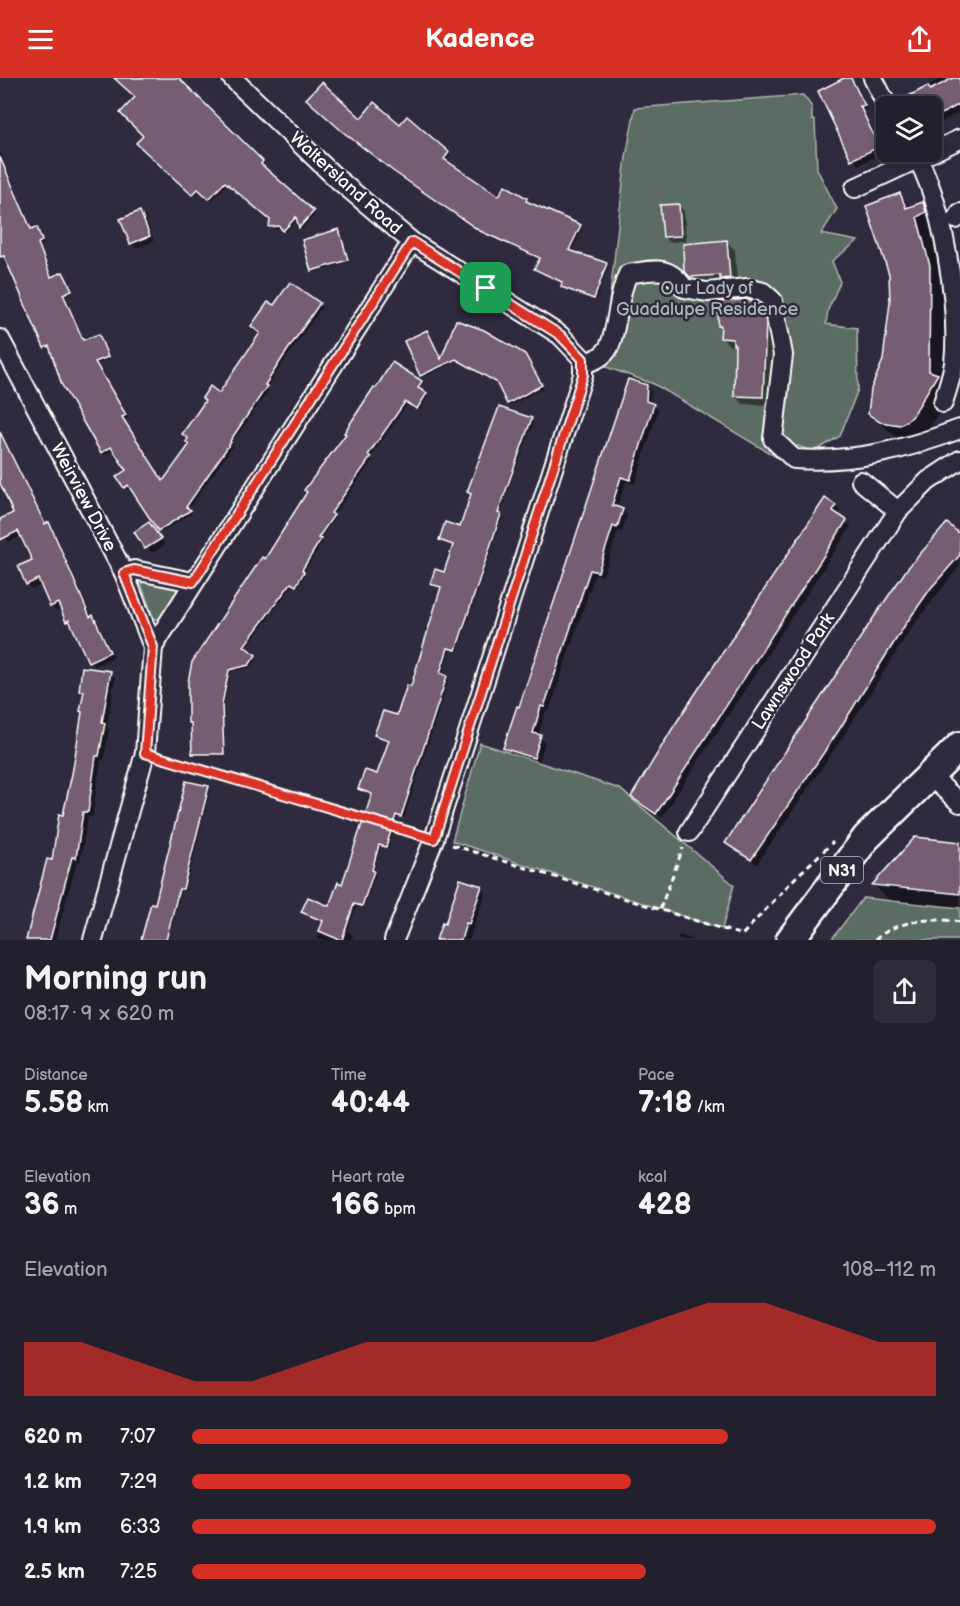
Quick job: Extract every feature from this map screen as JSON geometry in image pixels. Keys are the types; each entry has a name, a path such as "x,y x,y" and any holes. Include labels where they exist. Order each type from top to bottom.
{"highway":[{"name":"N31","path":"790,940 866,838 960,746"}],"street":[{"name":"Waltersland Road","path":"232,78 335,177 412,242 560,335 583,359 583,364"},
{"path":"873,78 882,96"},
{"path":"942,146 960,139"},
{"path":"855,188 903,162"},
{"path":"919,162 937,200 949,251 954,302 955,361 943,403"},
{"path":"153,647 412,242"},
{"path":"394,940 434,839 583,375 583,364 598,360 609,348 619,292 628,274 657,269 676,276 684,288 706,292 747,288 763,292 773,301 783,355 773,439 794,459 858,459 903,450 960,429"},
{"name":"Weirview Drive","path":"0,339 124,573 153,647 145,753 93,940"},
{"name":"Lawnswood Park","path":"689,832 898,511 928,481 960,460"},
{"path":"861,481 898,511"},
{"path":"124,573 134,570 193,582"},
{"path":"929,775 960,803"}],"path":[{"path":"145,753 434,839 742,935"},
{"path":"660,909 689,832"},
{"path":"741,940 742,935 795,878 837,839"},
{"path":"874,940 891,930 924,920 960,922"}],"green space":[{"name":"Our Lady of Guadalupe Residence","path":"803,95 812,107 812,120 815,120 817,169 837,209 821,234 858,241 832,261 840,282 828,310 826,324 857,328 858,389 840,436 814,452 798,446 788,464 654,384 606,367 610,354 605,338 626,157 635,108"},
{"path":"144,581 161,585 182,585 161,620 154,619 141,584"},
{"path":"480,743 620,789 734,885 722,929 452,841"},
{"path":"863,898 960,908 960,940 831,940"}],"building":[{"path":"114,78 179,78 263,161 261,164 314,211 299,228 296,217 283,231 279,226 269,227 270,220 225,182 209,199 198,189 192,195 136,143 143,136 120,113 135,97"},
{"path":"844,78 851,78 865,106 860,106 876,141 876,148 851,160 818,91"},
{"path":"953,78 960,78 960,104 942,114 942,96 909,96 928,86 930,90"},
{"path":"322,82 361,118 374,102 400,124 407,116 449,152 444,159 499,196 505,185 527,198 526,201 581,225 569,250 607,263 594,299 561,287 562,282 534,269 540,258 480,231 393,171 343,132 306,99"},
{"path":"0,157 31,229 37,227 42,241 38,243 51,277 63,272 72,290 63,294 83,340 99,334 108,357 95,362 126,415 122,417 163,481 189,445 186,442 188,438 182,434 205,401 202,398 210,386 219,393 260,333 251,326 268,302 274,305 290,282 320,303 265,385 267,386 231,442 186,507 191,510 158,531 128,485 124,488 116,477 126,470 111,447 101,453 94,441 62,385 49,346 44,348 4,256 0,257"},
{"path":"900,193 906,208 923,202 926,212 917,217 930,266 929,371 938,374 912,417 900,425 880,422 868,414 871,389 883,360 890,302 889,274 866,206"},
{"path":"679,204 681,236 663,237 660,205"},
{"path":"140,211 150,236 130,244 120,219"},
{"path":"339,229 348,260 311,271 302,240"},
{"path":"727,240 730,278 720,279 720,275 690,277 684,271 683,244"},
{"path":"746,299 763,307 766,322 763,397 734,396 735,345 733,345 733,339 720,338 719,302"},
{"path":"456,320 484,330 525,354 542,385 507,404 496,382 456,359 420,376 404,341 427,330 441,359"},
{"path":"392,362 422,381 418,388 427,393 417,409 405,402 368,455 371,457 331,513 334,515 318,538 321,539 302,570 304,572 296,586 291,583 244,646 256,655 249,665 229,670 222,704 224,754 192,754 191,723 188,723 188,682 192,662 262,557 265,559 307,492 304,490 346,434 344,433"},
{"path":"628,379 647,385 646,401 654,404 630,480 621,477 612,505 623,509 617,528 613,526 598,572 590,570 544,707 541,706 533,733 541,735 534,758 503,748 517,706 519,707"},
{"path":"499,407 532,418 498,513 501,514 456,650 448,648 440,673 447,676 401,817 396,815 386,847 379,845 372,870 374,871 362,906 354,904 342,940 340,940 319,931 323,921 301,912 308,897 329,906 338,882 342,884 372,794 358,789 365,770 377,774 389,740 374,735 383,711 397,715 407,685 411,686 441,587 430,584 435,569 444,572 453,545 439,540 445,522 460,527 471,494 467,492"},
{"path":"0,432 45,524 49,522 90,617 93,615 110,652 88,662 69,620 66,622 58,603 50,607 38,579 26,585 18,566 32,560 18,531 0,540 0,519 13,513 0,483"},
{"path":"825,498 836,505 833,511 847,520 656,814 631,797 674,726"},
{"path":"149,522 161,539 145,549 134,532"},
{"path":"947,523 960,534 960,555 931,588 905,625 839,730 751,860 725,843 907,569"},
{"path":"82,667 111,671 102,722 105,723 99,756 96,756 88,812 83,812 76,858 72,857 50,940 26,940 47,859 52,860 59,814 63,815 73,769 84,691 79,691"},
{"path":"186,781 209,786 183,889 179,889 166,940 141,940 151,903 155,904"},
{"path":"915,837 960,842 960,894 872,885"},
{"path":"460,879 482,886 469,924 466,923 461,940 436,940 442,923 445,924"}],"route":[{"path":"412,242 486,288 560,335 583,359 583,375 434,839 145,753 153,647 124,573 134,570 159,576 185,578 193,582 412,242"}]}
